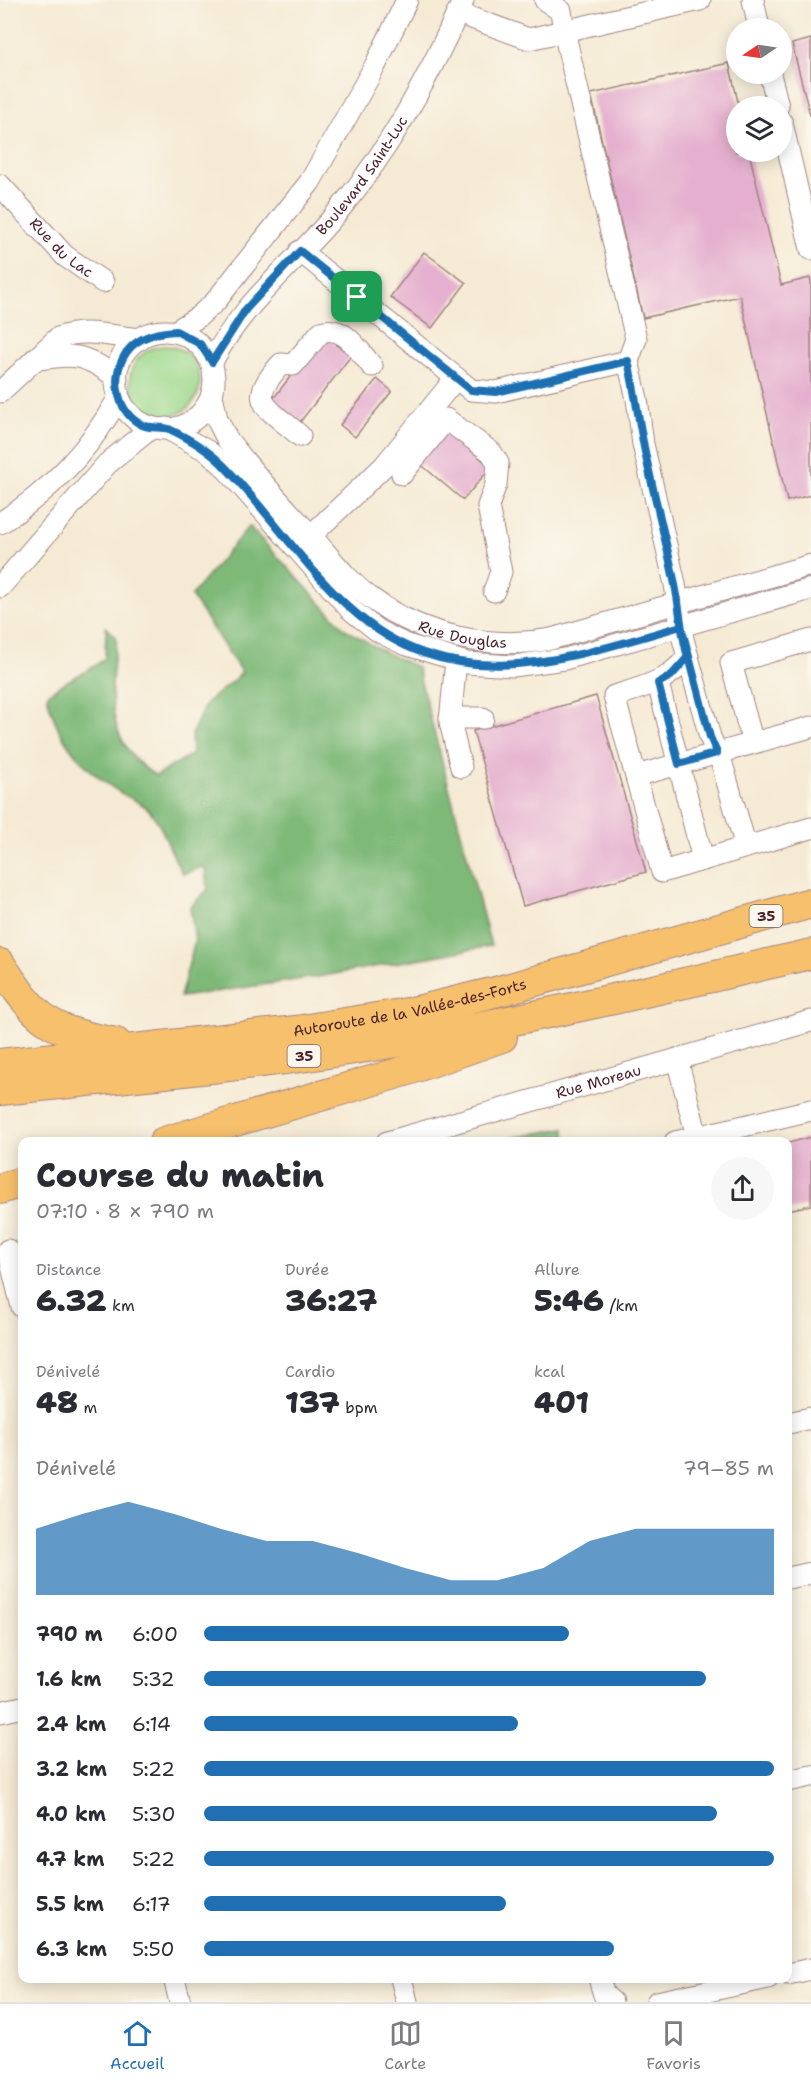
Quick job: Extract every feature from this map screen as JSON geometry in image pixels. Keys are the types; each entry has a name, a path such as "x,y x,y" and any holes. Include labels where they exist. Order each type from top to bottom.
{"highway":[{"name":"Autoroute de la Vallée-des-Forts","path":"0,1064 297,1031 413,1012 504,990 811,903"},
{"name":"Autoroute de la Vallée-des-Forts","path":"0,1090 310,1056 413,1039 604,1001 811,954"},
{"path":"0,964 26,1004 53,1026 85,1037 146,1048"},
{"path":"181,1137 405,1071 604,1001"},
{"path":"0,1189 18,1183"}],"street":[{"path":"0,392 58,338 76,332 141,339 176,331 198,317 215,302 310,182 375,66 407,0"},
{"path":"545,0 561,11 636,339 628,361 681,626 688,657 746,847"},
{"path":"461,7 530,39 700,0"},
{"path":"753,0 757,18"},
{"name":"Boulevard Saint-Luc","path":"212,362 246,309 339,210 378,158 430,72 461,7"},
{"path":"791,162 811,249"},
{"name":"Rue du Lac","path":"0,185 65,256 103,282"},
{"path":"300,251 471,390 496,392 628,361"},
{"path":"300,436 263,403 261,394 263,384 281,364 293,365 321,332 338,330 372,366"},
{"path":"2,588 107,464 122,450 159,428 194,417 212,395 214,379 212,362 200,344 176,331"},
{"path":"0,523 60,477 104,424 118,387 126,352 141,339"},
{"path":"34,360 75,355 93,360 118,387 130,416 159,428"},
{"path":"304,542 384,466 456,378"},
{"name":"Rue Douglas","path":"212,395 218,419 227,439 304,542 350,609 378,631 404,644 456,660 498,666 537,664 565,659 811,589"},
{"path":"402,474 446,419 491,452 498,463 498,472 488,506 501,572 494,591"},
{"name":"Rue Douglas","path":"159,428 209,452 304,542 371,598 413,622 447,635 509,643 536,641 811,565"},
{"path":"753,743 731,663 811,640"},
{"path":"688,657 671,676 658,683 614,696 662,872 811,828"},
{"path":"456,660 450,718 461,767"},
{"path":"658,683 704,860"},
{"path":"450,718 483,718"},
{"path":"636,776 811,727"},
{"name":"Rue Moreau","path":"429,1136 677,1059 811,1021"},
{"path":"677,1059 697,1137 811,1110"},
{"path":"10,1249 18,1288"},
{"path":"792,1422 811,1418"},
{"path":"792,1577 811,1573"},
{"path":"0,1712 18,1708"},
{"path":"792,1780 811,1776"},
{"path":"792,1973 811,1969"},
{"path":"175,1983 180,2002"},
{"path":"402,1983 407,2002"},
{"path":"600,1983 604,1995 612,2002"},
{"path":"657,2002 745,1983"}],"green space":[{"path":"165,346 184,352 194,362 200,381 194,400 184,410 165,416 146,410 136,400 130,381 136,362 146,352"},
{"path":"249,526 345,629 386,653 417,667 491,946 323,976 180,997 195,941 190,907 208,889 204,866 183,874 154,816 148,809 103,781 71,749 56,723 47,695 105,658 106,627 117,638 112,697 119,732 127,748 139,763 156,776 192,754 191,735 206,703 242,673 191,596"},
{"path":"564,1128 566,1137 516,1137"}],"building":[{"path":"811,39 811,115 810,115 792,44"},
{"path":"726,64 726,84 734,84 737,96 726,96 726,162 751,162 781,285 810,278 811,282 811,495 787,501 740,296 643,318 591,94"},
{"path":"424,252 466,283 432,328 390,297"},
{"path":"323,334 351,356 297,426 269,404"},
{"path":"377,379 392,391 355,437 340,425"},
{"path":"445,429 491,467 463,500 418,462"},
{"path":"596,696 646,872 523,906 473,731"},
{"path":"811,1137 811,1205 792,1209 792,1142"}],"route":[{"path":"357,297 300,251 246,309 212,362 200,344 176,331 159,333 141,339 132,345 118,368 117,388 123,407 137,422 151,428 166,428 209,452 240,483 350,609 378,631 404,644 466,663 513,666 565,659 681,626 710,737 717,753 679,764 658,683 671,676 688,657 683,639 681,626 675,584 643,444 637,399 628,361 496,392 485,393 471,390 357,297"}]}
